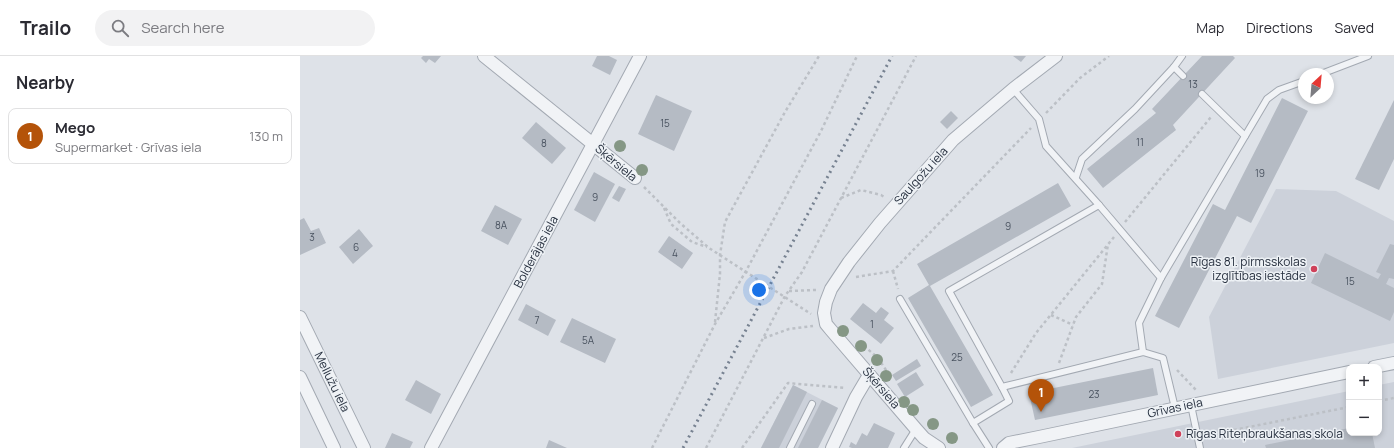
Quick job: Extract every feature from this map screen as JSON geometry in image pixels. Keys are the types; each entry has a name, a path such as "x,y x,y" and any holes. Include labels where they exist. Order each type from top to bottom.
{"street":[{"name":"Šķērsiela","path":"484,56 635,178"},
{"name":"Bolderājas iela","path":"431,448 594,145 640,56"},
{"name":"Saulgožu iela","path":"826,324 824,313 826,302 834,285 858,251 896,204 953,140 1012,89 1056,56"},
{"name":"Mellužu iela","path":"300,317 364,448"},
{"name":"Šķērsiela","path":"826,324 869,376 924,438 939,448"},
{"path":"1382,365 1394,363"},
{"name":"Grīvas iela","path":"1003,448 1009,444 1024,440 1346,373"},
{"path":"832,448 869,376"},
{"path":"300,377 334,448"}],"lane":[{"path":"1076,177 1082,159 1135,109 1174,67 1182,56"},
{"path":"1334,69 1368,56"},
{"path":"1174,67 1183,76"},
{"path":"1143,352 1139,323 1161,278 1267,99 1272,94 1298,83"},
{"path":"1012,89 1039,119 1046,146 1076,177 1161,278"},
{"path":"1202,94 1245,136"},
{"path":"973,423 1009,401 949,291 1099,205"},
{"path":"900,299 989,448"},
{"path":"1002,387 1143,352 1163,358 1175,408"},
{"path":"790,448 812,404"},
{"path":"1191,405 1200,448"},
{"path":"904,448 916,429"}],"path":[{"path":"715,324 720,274 720,255 725,222 785,112 819,56"},
{"path":"652,448 715,324 746,271 821,131 857,56"},
{"path":"706,448 785,296 802,272 916,56"},
{"path":"789,291 834,285 893,271 1021,136 1080,78 1109,56"},
{"path":"1002,387 1036,333 1217,109"},
{"name":"Šķērsiela","path":"635,178 680,223 710,248 826,324"},
{"path":"841,198 861,190 881,195 896,204"},
{"path":"663,206 671,224 681,233 692,242 710,248"},
{"path":"1054,374 1076,317 1102,284 1108,244"},
{"path":"893,271 900,299"},
{"path":"1051,315 1073,325"},
{"path":"763,338 789,329 826,324"},
{"path":"1163,358 1177,369 1204,402"},
{"path":"742,448 788,383 861,389"},
{"path":"1382,400 1394,398"},
{"path":"1234,430 1346,408"}],"shaded area":[{"name":"Rīgas 81. pirmsskolas izglītības iestāde","path":"1276,189 1336,191 1394,221 1394,343 1218,379 1209,317"},
{"path":"1394,382 1394,448 1072,448 1346,392 1346,436 1382,436 1382,384"},
{"path":"793,385 838,408 818,448 761,448"}],"building":[{"path":"423,56 441,56 435,63 429,59 426,63 421,58"},
{"path":"597,56 609,56 617,60 610,75 592,66"},
{"path":"1013,56 1026,56 1021,62"},
{"path":"1202,56 1233,56 1235,58 1173,125 1176,130 1103,188 1087,169 1156,113 1152,109"},
{"path":"656,95 692,111 674,151 638,134"},
{"path":"1282,98 1308,111 1251,223 1237,216 1179,328 1155,316 1213,204 1225,210"},
{"path":"1394,100 1394,159 1379,190 1355,179"},
{"path":"951,111 958,118 947,129 940,122"},
{"path":"536,122 566,148 552,164 522,138"},
{"path":"594,172 615,184 595,222 574,210"},
{"path":"1058,183 1071,206 930,286 993,395 971,407 908,298 929,285 917,264"},
{"path":"619,186 626,189 619,202 612,198"},
{"path":"495,205 522,219 508,245 481,231"},
{"path":"304,218 311,231 319,228 326,243 300,255 300,220"},
{"path":"359,229 373,246 353,264 339,247"},
{"path":"669,236 693,253 682,269 658,252"},
{"path":"1390,244 1394,245 1394,279 1389,278 1386,284 1394,288 1394,312 1390,321 1311,283 1325,253 1378,279 1381,274 1376,272"},
{"path":"863,303 876,313 881,307 889,313 884,320 894,328 881,344 850,319"},
{"path":"526,304 556,320 548,336 518,320"},
{"path":"572,318 616,339 605,363 560,342"},
{"path":"917,359 921,366 896,381 892,375"},
{"path":"1153,368 1158,395 1035,420 1029,393"},
{"path":"916,372 924,385 905,397 897,384"},
{"path":"416,380 441,394 431,414 405,400"},
{"path":"793,385 807,392 779,448 761,448"},
{"path":"822,400 838,408 818,448 798,448"},
{"path":"874,423 895,433 888,448 849,447 851,442 856,445 862,433 867,436"},
{"path":"1346,429 1346,436 1373,436 1375,448 1266,448 1265,445"},
{"path":"392,433 413,442 410,448 385,448"},
{"path":"549,440 567,448 546,448"}],"railway":[{"path":"683,448 892,56"}],"place":[{"name":"Rīgas 81. pirmsskolas izglītības iestāde","path":"1314,269"},
{"name":"Mego","path":"1041,412"},
{"name":"Rīgas Riteņbraukšanas skola","path":"1178,434"}]}
